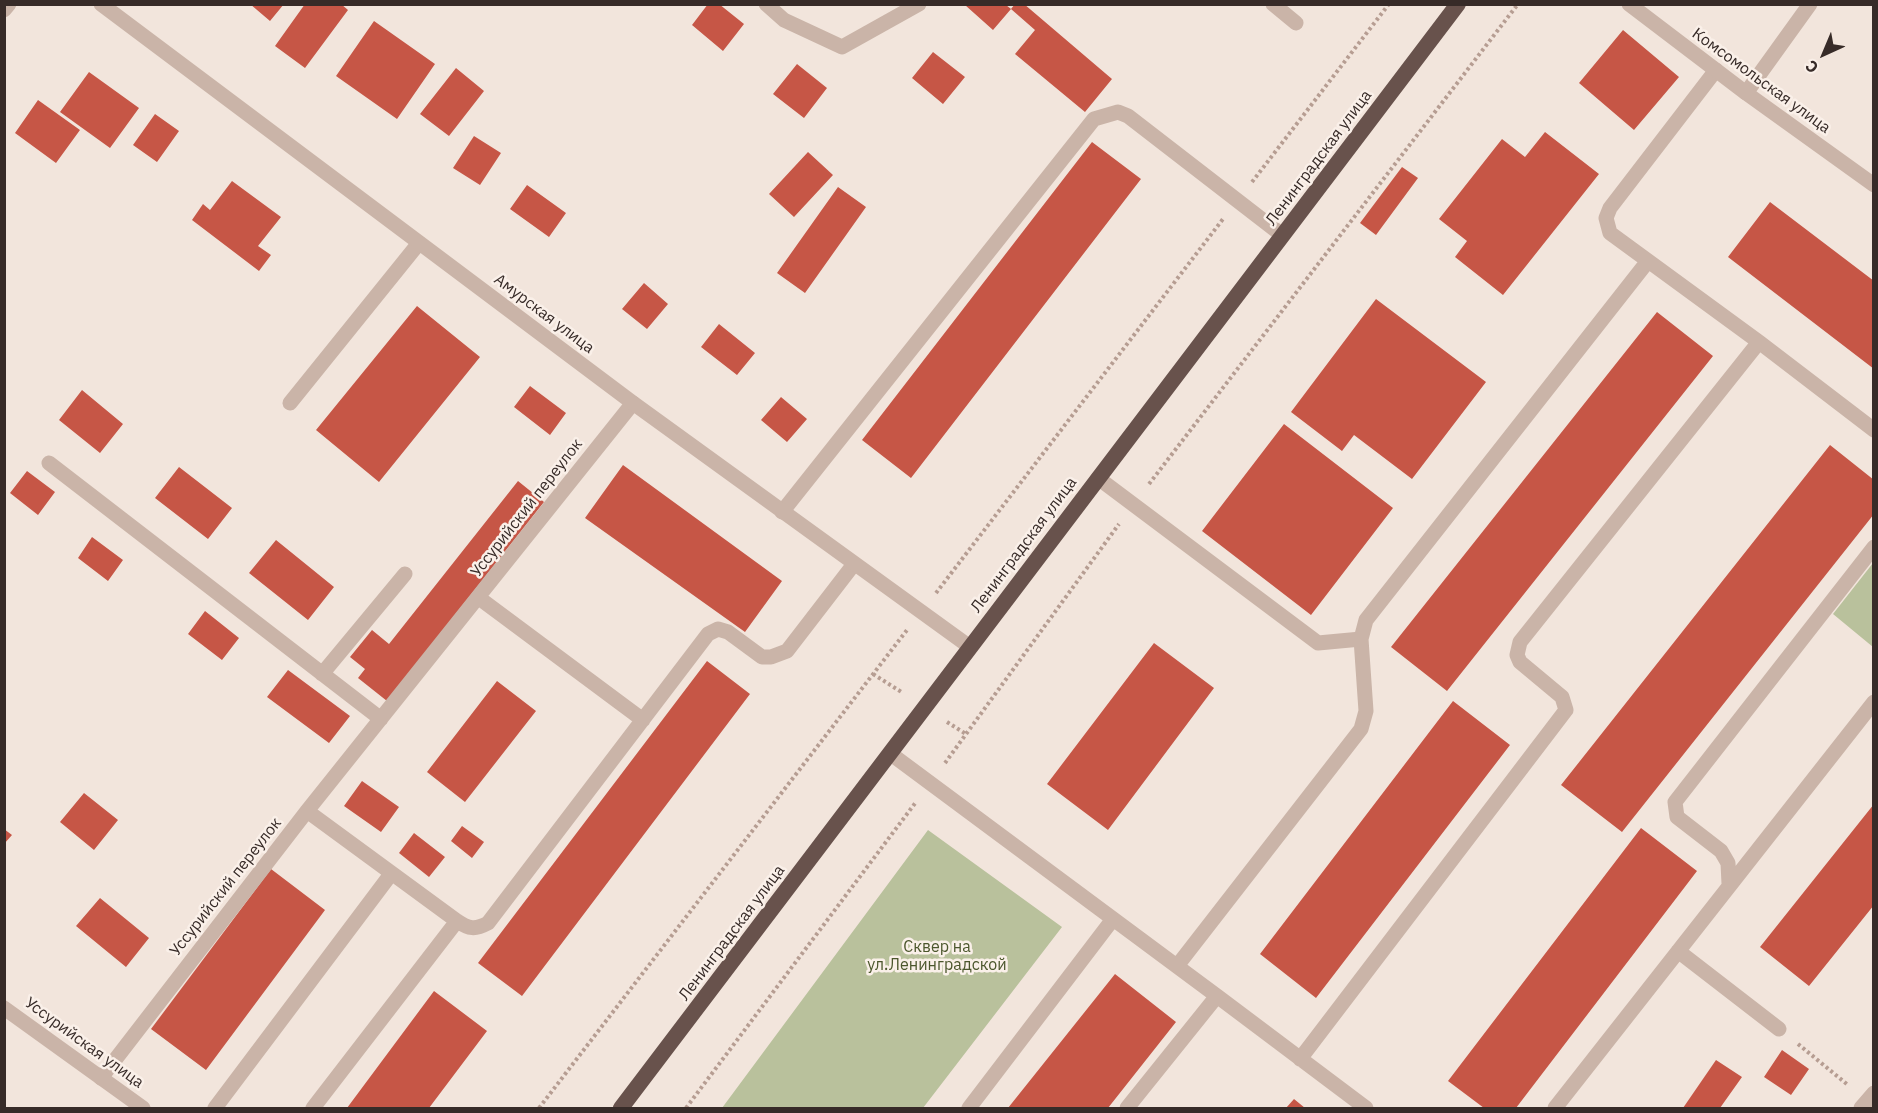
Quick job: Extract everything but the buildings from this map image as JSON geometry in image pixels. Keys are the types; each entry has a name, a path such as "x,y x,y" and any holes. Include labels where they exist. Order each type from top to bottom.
{"highway":[{"name":"Ленинградская улица","path":"621,1108 1458,4"}],"street":[{"path":"4,10 9,4"},
{"name":"Амурская улица","path":"101,4 633,403 970,647"},
{"path":"766,4 784,20 842,46 919,4"},
{"path":"1273,4 1296,23"},
{"name":"Комсомольская улица","path":"1629,4 1746,93 1874,185"},
{"path":"1746,93 1810,4"},
{"path":"1716,70 1610,208 1605,218 1610,233 1874,430"},
{"path":"782,512 1094,119 1118,112 1128,116 1282,235"},
{"path":"290,403 419,243"},
{"path":"1177,966 1361,729 1366,711 1361,639 1366,621 1648,261"},
{"path":"1300,1059 1566,710 1562,697 1520,662 1516,655 1520,642 1759,342"},
{"name":"Уссурийский переулок","path":"101,1078 307,811 633,403"},
{"path":"49,463 381,718"},
{"path":"1098,478 1318,643 1361,639"},
{"path":"1729,884 1728,863 1721,851 1677,817 1675,802 1874,547"},
{"path":"307,811 457,921 468,928 477,929 488,923 708,634 718,628 728,632 762,657 771,657 787,651 854,564"},
{"path":"322,674 405,574"},
{"path":"479,598 643,720"},
{"path":"1555,1108 1874,702"},
{"path":"891,754 1366,1108"},
{"path":"214,1108 391,874"},
{"path":"969,1108 1113,919"},
{"path":"313,1108 457,921"},
{"path":"1678,951 1779,1029"},
{"path":"1127,1108 1217,996"},
{"name":"Уссурийская улица","path":"4,1008 143,1108"}],"path":[{"path":"539,1108 1389,4"},
{"path":"686,1108 930,784 1133,505 1516,5"},
{"path":"1779,1029 1867,1100"}],"green space":[{"path":"1873,563 1873,647 1833,614"},
{"name":"Сквер на ул.Ленинградской","path":"928,830 1062,927 923,1108 722,1108"}]}
